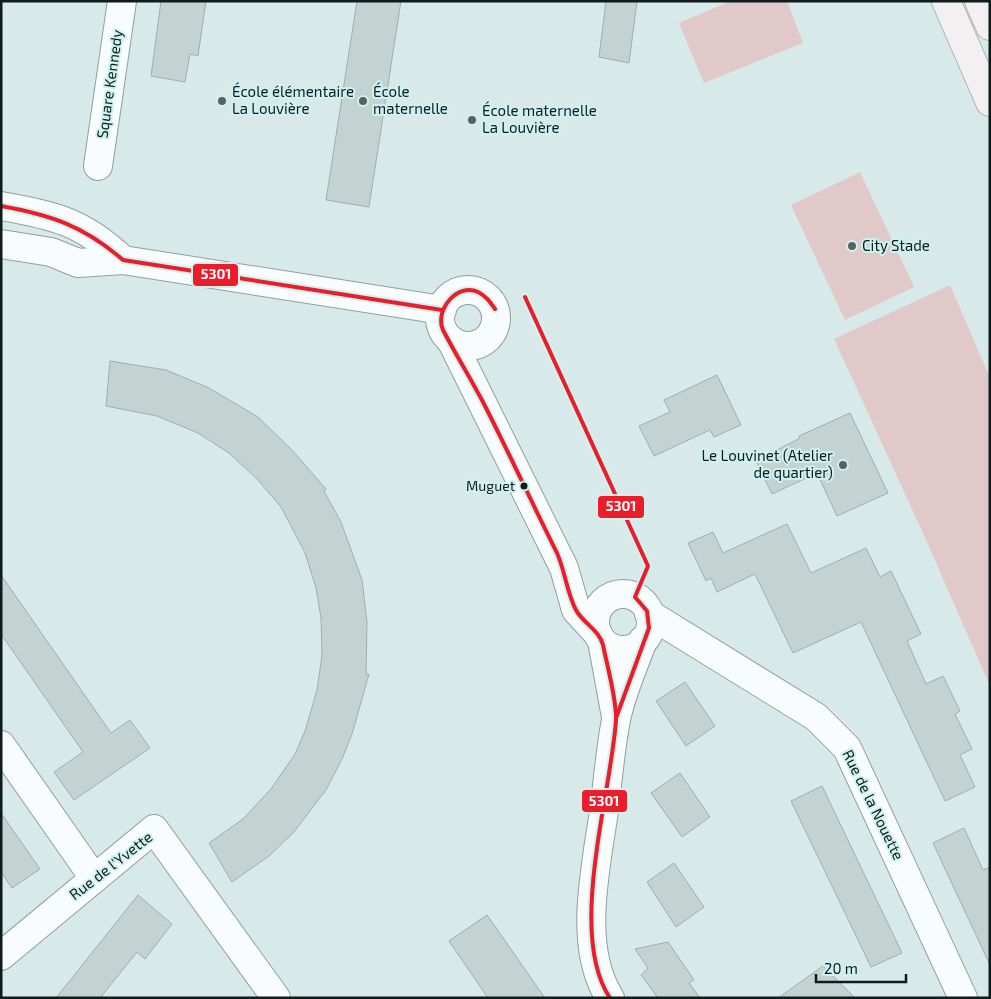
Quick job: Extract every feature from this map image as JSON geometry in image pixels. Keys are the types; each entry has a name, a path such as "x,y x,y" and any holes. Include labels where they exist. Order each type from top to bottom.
{"main road":[{"path":"946,1 990,102"},
{"path":"979,1 990,26"}],"street":[{"name":"Square Kennedy","path":"98,166 122,1"},
{"path":"1,206 41,212 64,219 103,241 123,260"},
{"path":"1,244 51,252 78,263 123,260 442,310"},
{"path":"451,340 466,346 484,341 491,335 496,318 495,309 484,296 468,290 460,292 446,302 442,310 442,326 484,404 564,568 576,610 609,646 627,649 643,640"},
{"path":"484,341 484,404"},
{"path":"564,568 611,596"},
{"path":"610,998 604,989 596,966 592,929 592,896 616,718 643,640 648,632 650,614 646,607 635,597 627,594 611,596 599,607 595,624 600,637 616,718"},
{"name":"Rue de la Nouette","path":"650,614 816,717 848,748 964,998"},
{"path":"1,744 94,878"},
{"name":"Rue de l'Yvette","path":"1,956 154,828 276,998"}],"shaded area":[{"path":"731,1 787,1 803,43 704,83 679,23"},
{"name":"City Stade","path":"860,172 914,287 845,320 791,205"},
{"path":"950,285 990,378 990,686 923,533 834,339"}],"building":[{"path":"161,1 206,1 198,56 190,54 185,82 151,76"},
{"name":"École maternelle","path":"357,1 401,1 369,207 326,200"},
{"path":"606,1 637,1 629,63 599,57"},
{"path":"110,361 166,370 209,388 258,417 292,450 326,489 324,491 341,522 362,580 367,622 366,674 369,674 352,734 342,759 326,790 294,832 269,856 232,882 209,843 243,819 271,789 295,754 305,731 317,690 322,655 321,618 316,588 305,553 281,507 257,479 229,453 198,433 157,416 106,406"},
{"path":"717,375 741,425 714,437 710,430 654,456 639,426 670,412 664,400"},
{"name":"Le Louvinet (Atelier de quartier)","path":"850,413 888,493 837,516 817,473 772,494 756,461 800,438 799,436"},
{"path":"787,524 811,573 866,548 880,577 891,571 921,634 907,641 926,684 943,676 960,711 955,714 972,749 960,755 975,787 945,801 861,622 793,653 755,574 717,592 711,578 706,581 688,543 713,532 723,553"},
{"path":"1,575 111,733 130,720 150,748 74,800 54,772 83,752 1,634"},
{"path":"685,682 715,726 686,746 656,701"},
{"path":"680,773 710,817 682,837 651,793"},
{"path":"822,786 902,953 871,967 791,801"},
{"path":"1,813 40,869 12,888 1,872"},
{"path":"964,828 983,870 990,867 990,965 933,843"},
{"path":"674,863 704,907 676,927 647,882"},
{"path":"138,895 172,924 145,959 137,952 100,998 56,998"},
{"path":"487,915 545,998 488,998 449,941"},
{"path":"668,942 694,980 689,983 700,998 658,998 641,975 648,968 635,949"},
{"path":"823,966 855,998 778,998"}],"transit line":[{"name":"5301","path":"1,206 36,213 80,230 95,238 123,260 442,310"},
{"name":"5301","path":"495,309 486,297 478,292 463,291 456,294 445,307 441,322 443,330 484,404 557,553 576,610 582,619 595,631 603,645 613,693 616,720 613,751 595,863 592,938 598,971 610,998"},
{"name":"5301","path":"525,297 648,566 635,597 647,611 649,628 616,718"}],"place":[{"name":"École élémentaire La Louvière","path":"222,101"},
{"name":"École maternelle","path":"363,101"},
{"name":"École maternelle La Louvière","path":"472,120"},
{"name":"City Stade","path":"852,246"},
{"name":"Le Louvinet (Atelier de quartier)","path":"843,465"},
{"name":"Muguet","path":"524,486"}]}
